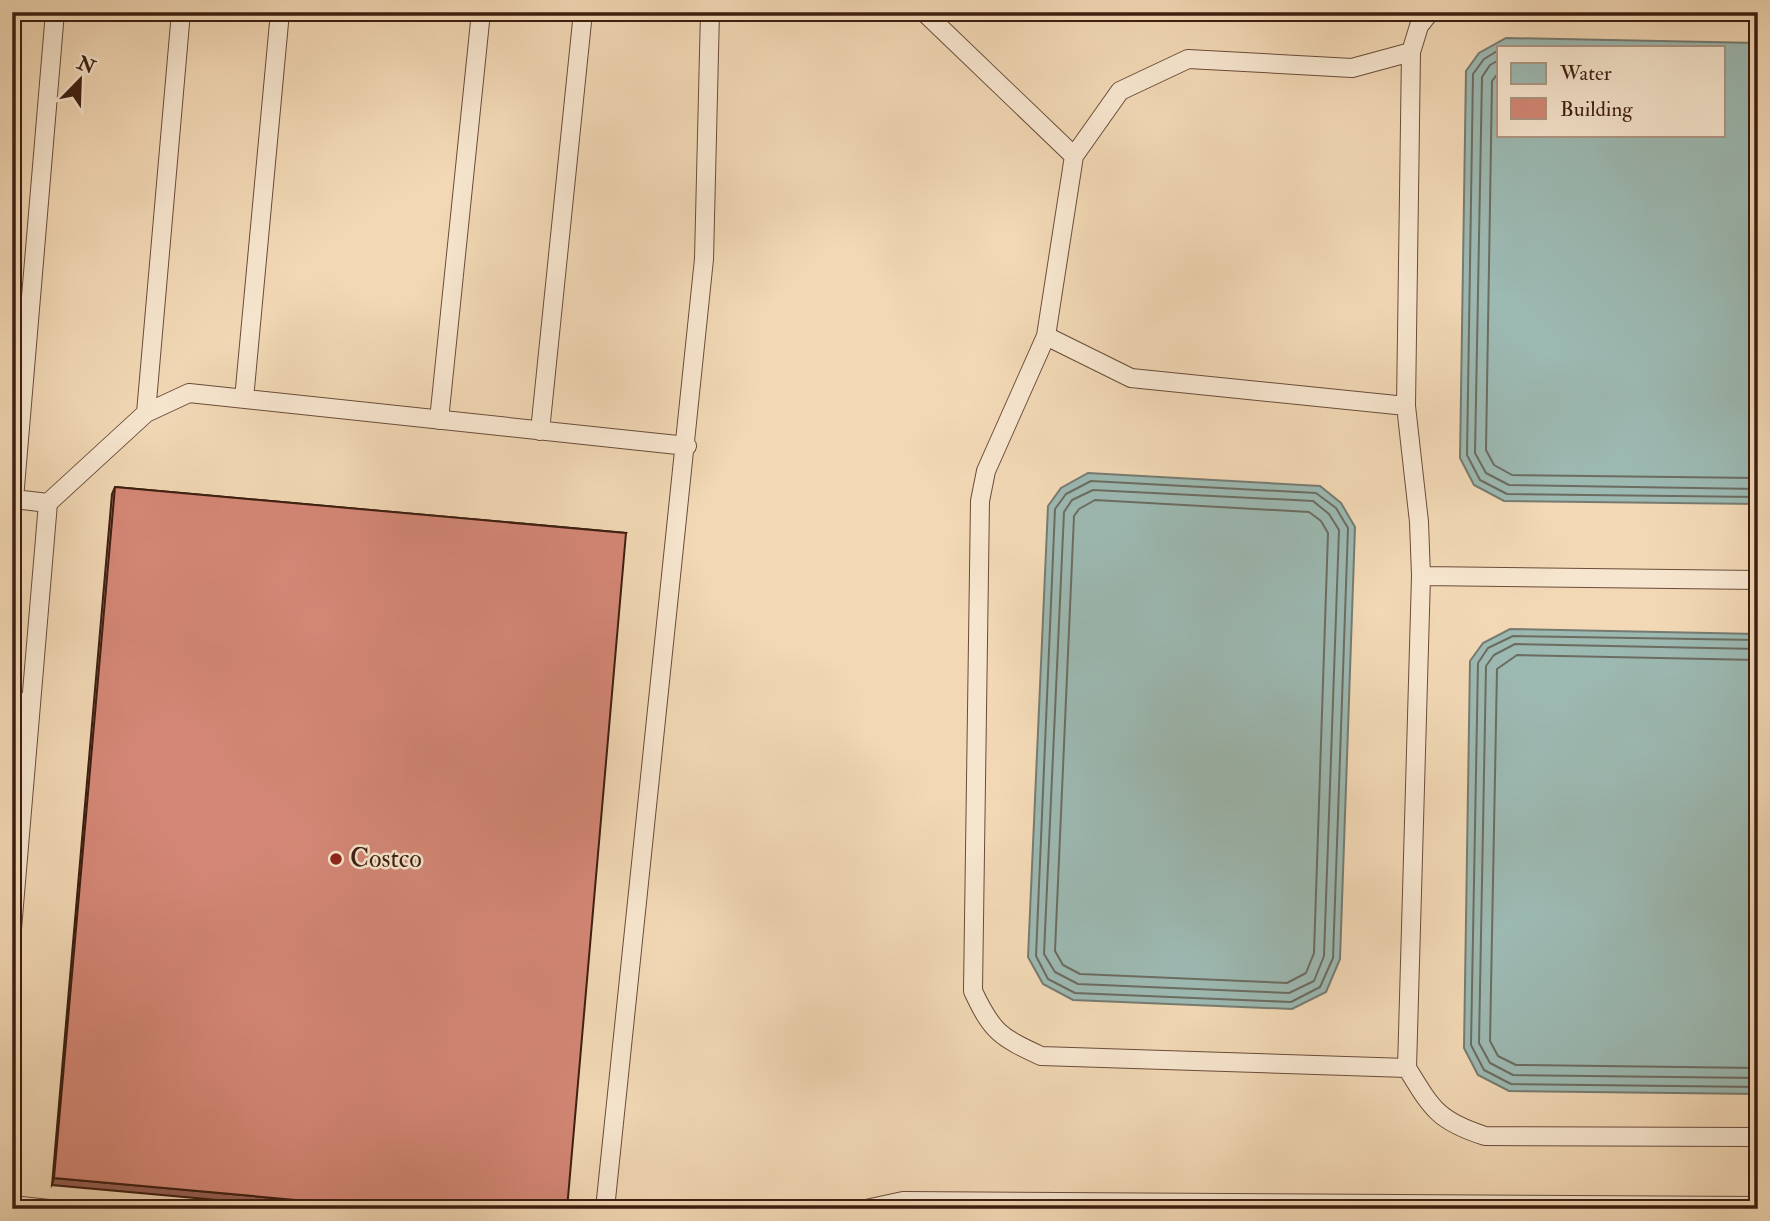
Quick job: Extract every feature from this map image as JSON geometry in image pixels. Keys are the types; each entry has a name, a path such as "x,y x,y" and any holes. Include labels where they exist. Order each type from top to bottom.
{"lane":[{"path":"48,503 14,499 55,12"},
{"path":"145,413 181,12"},
{"path":"244,399 280,12"},
{"path":"439,420 481,12"},
{"path":"540,430 583,12"},
{"path":"605,1209 687,446 704,259 710,12"},
{"path":"924,12 1074,156"},
{"path":"1430,12 1419,26 1411,52 1406,406 1419,522 1421,576 1407,1068 1437,1114 1457,1127 1485,1136 1758,1137"},
{"path":"1407,1068 1041,1056 1003,1038 986,1018 973,991 980,501 986,471 1046,336 1074,156 1120,91 1188,59 1352,68 1411,52"},
{"path":"1046,336 1131,378 1406,406"},
{"path":"12,929 48,503 145,413 189,393 687,446"},
{"path":"1421,576 1758,580"},
{"path":"12,701 31,703"},
{"path":"866,1209 903,1201 1758,1206"},
{"path":"12,1205 49,1209"}],"water":[{"path":"1506,38 1758,43 1758,504 1504,501 1474,485 1460,458 1466,71 1479,53"},
{"path":"1088,473 1320,486 1341,503 1355,527 1340,959 1326,992 1292,1009 1073,1000 1043,984 1028,957 1048,506 1061,488"},
{"path":"1510,629 1758,634 1758,1094 1509,1091 1478,1075 1464,1048 1470,661 1483,643"}],"building":[{"path":"115,487 626,533 567,1209 395,1209 54,1178"}],"place":[{"name":"Costco","path":"336,859"}]}
